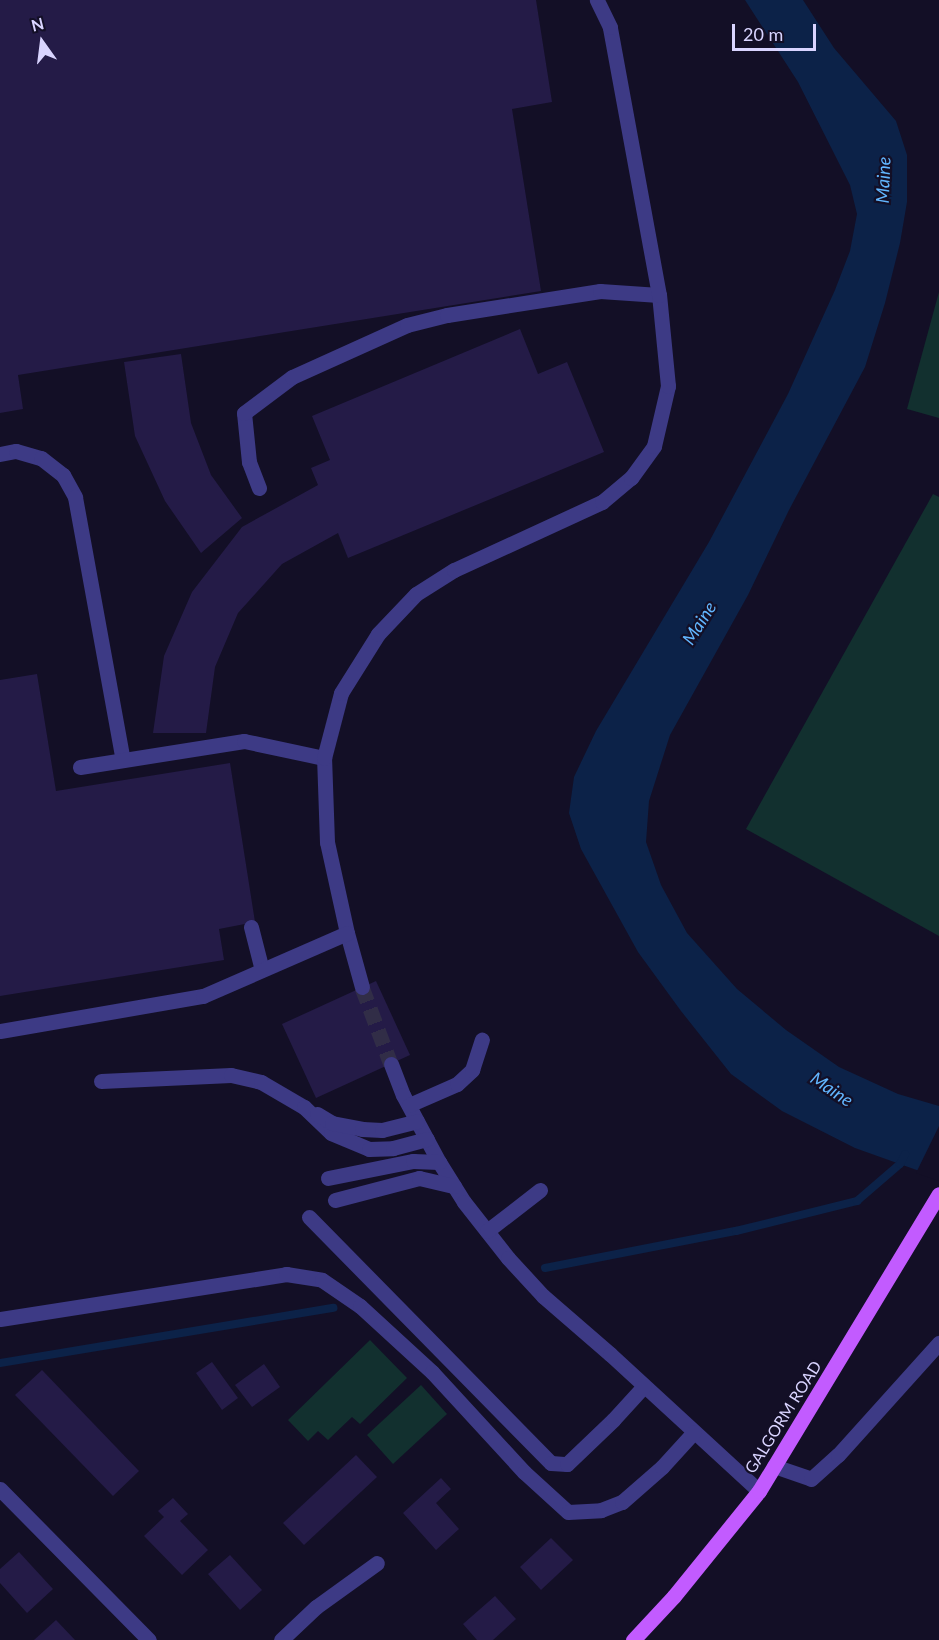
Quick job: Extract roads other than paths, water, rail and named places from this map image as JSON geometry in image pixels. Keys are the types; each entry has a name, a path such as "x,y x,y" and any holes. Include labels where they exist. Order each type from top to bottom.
{"main road":[{"name":"GALGORM ROAD","path":"633,1640 675,1596 759,1491 939,1194"}],"street":[{"path":"362,987 347,933 327,842 324,758 340,693 378,634 416,594 454,570 603,502 631,478 654,446 668,386 659,295 610,27 597,0"},
{"path":"259,488 249,462 244,413 292,377 407,325 447,315 600,291 659,295"},
{"path":"0,454 16,452 40,458 63,475 75,497 123,760"},
{"path":"80,767 244,741 324,758"},
{"path":"251,927 262,970"},
{"path":"0,1031 203,996 347,933"},
{"path":"409,1105 457,1084 472,1070 482,1040"},
{"path":"391,1064 417,1121 454,1186 487,1231 543,1296 759,1491"},
{"path":"101,1081 231,1075 261,1082 332,1123 382,1130 417,1121"},
{"path":"304,1107 331,1133 369,1149 393,1148 427,1139"},
{"path":"328,1178 413,1161 439,1162"},
{"path":"335,1200 419,1178 454,1186"},
{"path":"487,1231 540,1190"},
{"path":"309,1217 551,1463 567,1464 613,1420 644,1386"},
{"path":"0,1319 286,1274 322,1280 360,1306 432,1372 524,1472 568,1512 601,1510 621,1502 662,1467 694,1432"},
{"path":"774,1466 811,1479 838,1455 939,1343"},
{"path":"0,1489 149,1640"},
{"path":"281,1640 316,1607 378,1563"}],"water":[{"name":"Maine","path":"745,0 803,0 834,48 896,121 907,155 907,202 900,243 885,303 865,367 789,510 748,595 670,735 649,801 646,842 661,885 687,933 737,989 786,1030 839,1067 898,1094 939,1106 939,1178 855,1148 782,1111 731,1074 638,952 581,849 569,813 574,777 596,731 709,542 788,394 850,251 857,214 850,185 798,82"}],"waterway":[{"path":"545,1268 736,1231 857,1201 900,1164 905,1154"},
{"path":"0,1363 334,1308"}],"tunnel":[{"path":"362,987 391,1064"}]}
